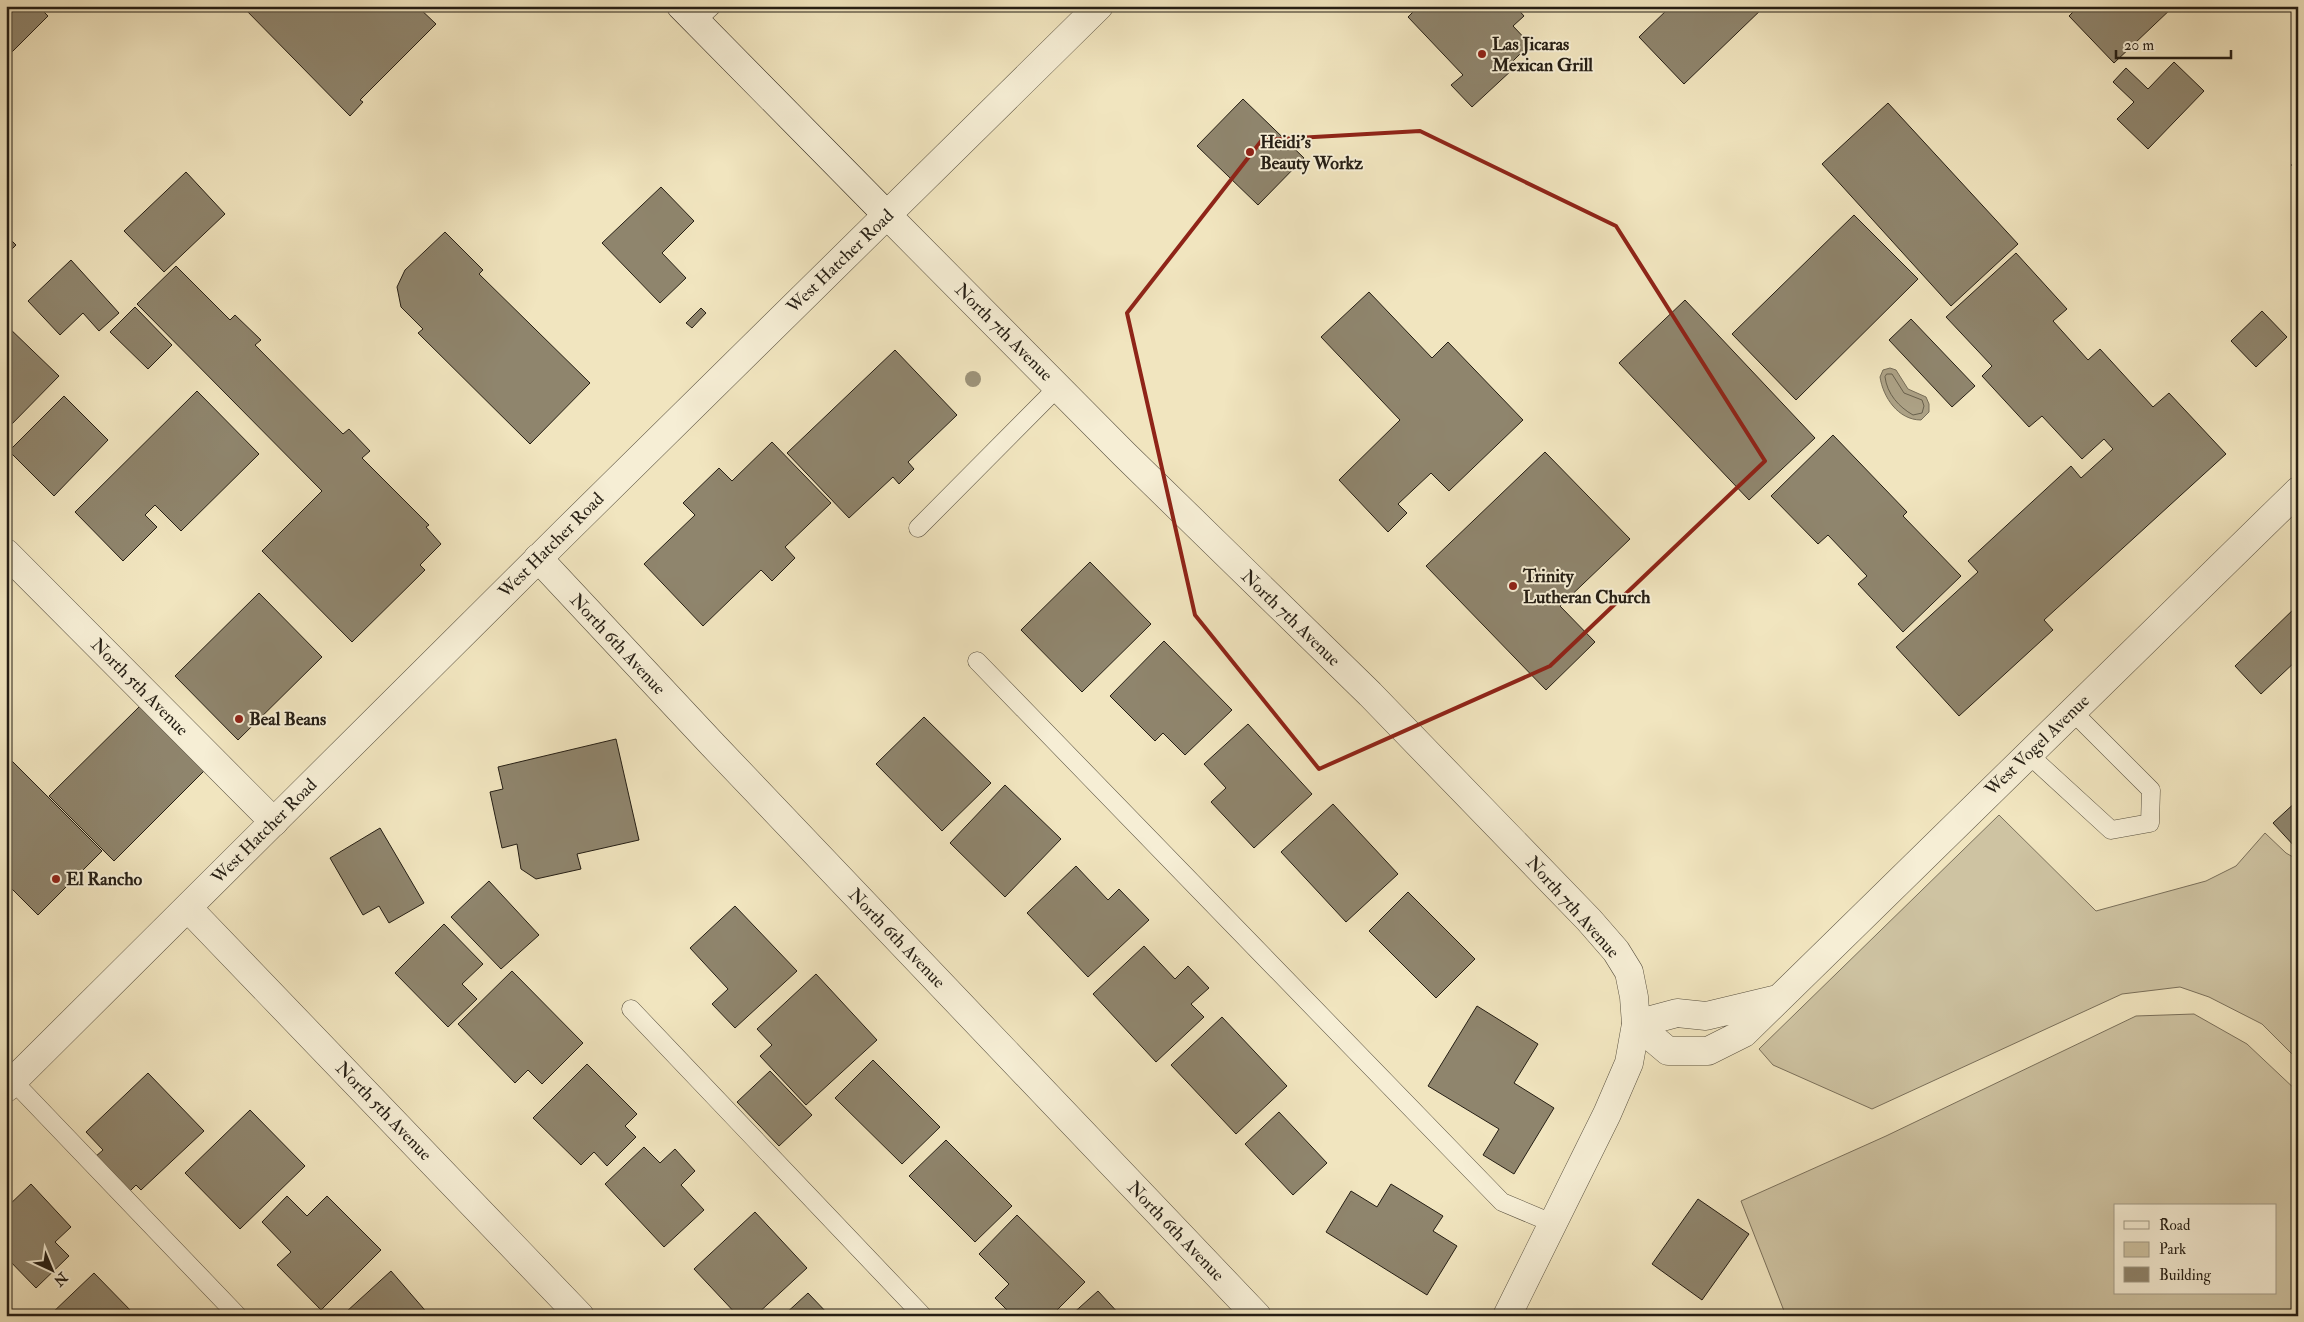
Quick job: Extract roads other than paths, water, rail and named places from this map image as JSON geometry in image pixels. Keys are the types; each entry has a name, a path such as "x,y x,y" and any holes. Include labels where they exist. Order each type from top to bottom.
{"street":[{"name":"West Hatcher Road","path":"10,1084 538,558 1099,6"},
{"name":"North 7th Avenue","path":"697,11 887,215 1058,387 1370,694 1589,920 1616,951 1628,972 1634,997 1636,1024 1629,1063 1607,1114 1507,1316"},
{"name":"West Vogel Avenue","path":"1636,1024 1668,1051 1708,1050 1744,1033 2298,491"},
{"name":"North 5th Avenue","path":"6,553 274,822"},
{"name":"North 6th Avenue","path":"538,558 1257,1316"},
{"name":"North 5th Avenue","path":"188,908 580,1316"},
{"path":"1636,1024 1677,1013 1706,1016 1777,999"}],"lane":[{"path":"918,528 1058,387"},
{"path":"977,660 1502,1202 1552,1224"},
{"path":"2028,754 2111,830 2150,823 2152,790 2072,711"},
{"path":"631,1009 923,1316"},
{"path":"10,1084 238,1316"}],"water":[{"path":"1890,368 1896,370 1908,389 1926,397 1929,404 1929,412 1921,420 1905,416 1888,399 1880,377 1883,370"}],"place":[{"name":"Las Jicaras Mexican Grill","path":"1482,54"},
{"name":"Heidi's Beauty Workz","path":"1250,152"},
{"name":"Trinity Lutheran Church","path":"1513,586"},
{"name":"Beal Beans","path":"239,719"},
{"name":"El Rancho","path":"56,879"}]}
